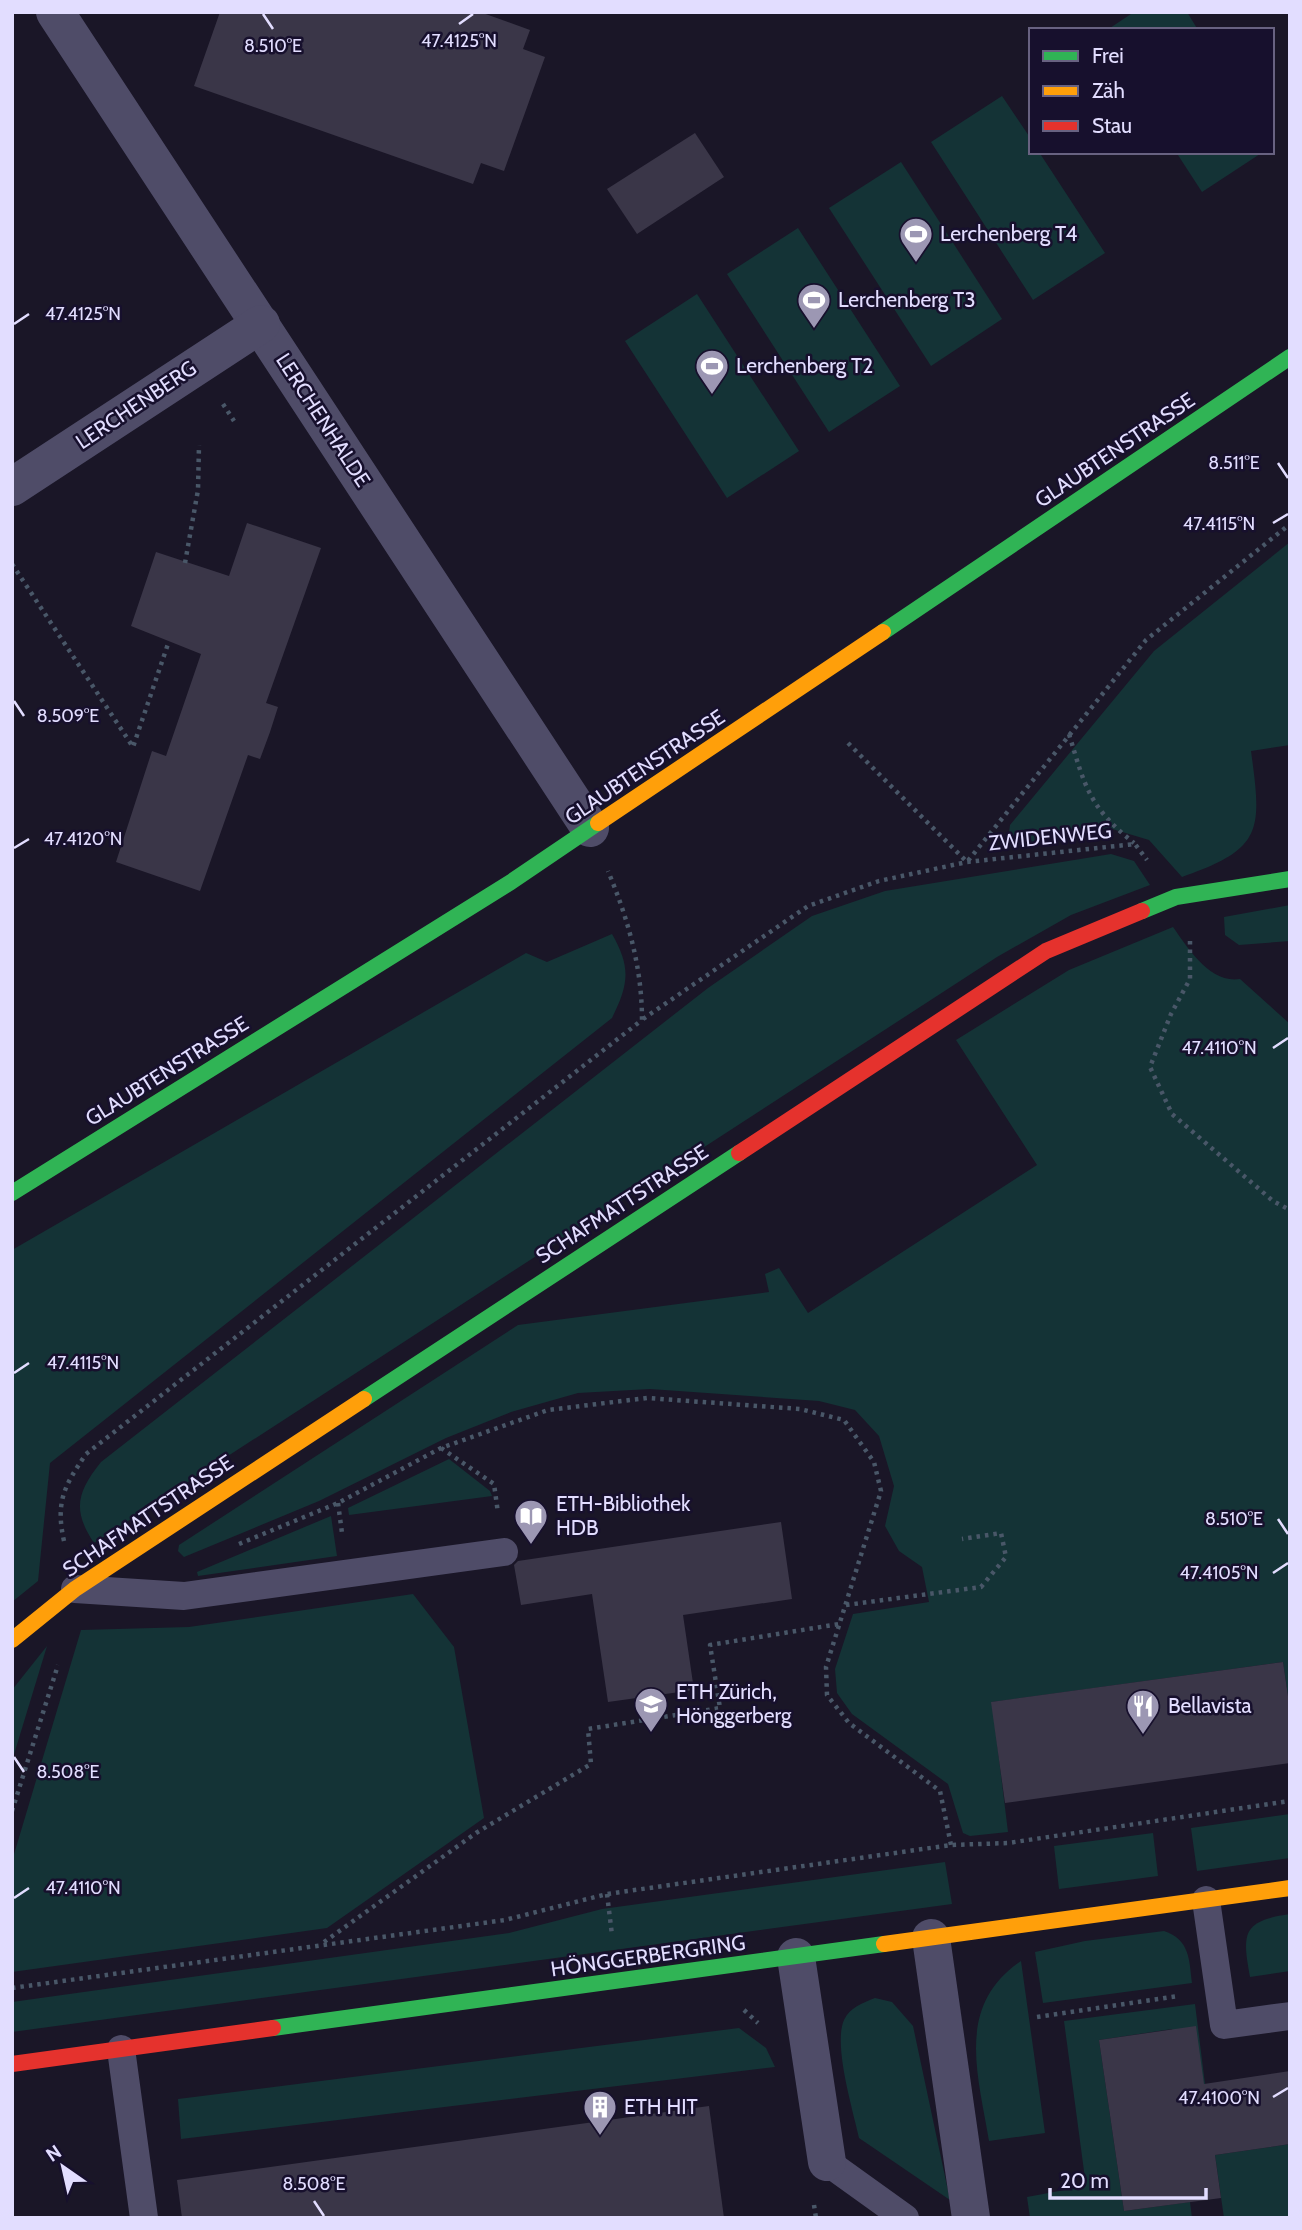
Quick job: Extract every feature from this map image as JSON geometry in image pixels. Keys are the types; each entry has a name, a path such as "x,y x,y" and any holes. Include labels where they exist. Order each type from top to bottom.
{"street":[{"name":"LERCHENHALDE","path":"55,12 590,828"},
{"name":"LERCHENBERG","path":"12,487 261,324"},
{"name":"GLAUBTENSTRASSE","path":"12,1193 511,883 1290,357"},
{"name":"SCHAFMATTSTRASSE","path":"12,1640 75,1589 1046,951 1176,897 1216,888 1290,879"},
{"name":"HÖNGGERBERGRING","path":"12,2064 1290,1888"},
{"path":"931,1938 971,2218"},
{"path":"796,1957 819,2176"}],"lane":[{"path":"75,1589 184,1596 504,1552"},
{"path":"1206,1900 1224,2025 1290,2015"},
{"path":"121,2049 144,2218"},
{"path":"819,2176 905,2218"}],"path":[{"path":"217,395 234,421"},
{"path":"185,563 198,490 199,445"},
{"path":"848,743 967,862 1146,640 1290,524"},
{"path":"12,564 133,747 169,641"},
{"path":"1069,734 1085,790 1106,820 1135,844"},
{"name":"ZWIDENWEG","path":"75,1589 61,1528 63,1488 86,1454 642,1020 807,906 879,881 967,862 1135,844 1176,897 1189,937 1190,979 1171,1014 1150,1067 1172,1114 1273,1201 1290,1210"},
{"path":"626,913 642,985 642,1020"},
{"path":"230,1547 338,1503 441,1448 548,1410 647,1398 800,1409 844,1420 874,1462 881,1491 826,1667 827,1695 849,1723 940,1791 951,1845"},
{"path":"441,1448 494,1484"},
{"path":"845,1605 981,1587 1006,1557 1001,1533 962,1539"},
{"path":"324,1943 477,1833 591,1765 588,1729 720,1708 710,1645 839,1624"},
{"path":"12,1811 60,1660"},
{"path":"12,1988 505,1920 607,1894 951,1845 1008,1843 1290,1801"},
{"path":"1037,2018 1219,1990"},
{"path":"742,2008 762,2027"},
{"path":"816,2218 819,2176"}],"green space":[{"path":"1134,12 1187,12 1197,28 1110,28"},
{"path":"1002,96 1029,136 1029,154 1040,154 1105,253 1033,300 931,142"},
{"path":"1177,154 1260,154 1202,192"},
{"name":"Lerchenberg T4","path":"901,162 1002,319 931,366 829,208"},
{"name":"Lerchenberg T3","path":"798,228 900,386 829,432 727,274"},
{"name":"Lerchenberg T2","path":"697,294 799,451 727,498 625,341"},
{"path":"1290,542 1290,745 1251,751 1255,778 1255,819 1251,834 1242,846 1209,867 1182,877 1149,840 1109,828 1007,847 1010,825 1154,651"},
{"path":"1111,854 1134,861 1150,885 1071,915 997,957 94,1543 82,1521 80,1501 82,1492 101,1462 708,988 812,916 885,891"},
{"path":"1290,905 1290,941 1239,945 1225,935 1224,917"},
{"path":"1173,927 1201,963 1219,976 1240,979 1290,1024 1290,1710 1283,1662 992,1702 1008,1832 970,1836 963,1833 948,1784 852,1714 837,1693 835,1669 853,1614 929,1602 922,1567 899,1551 885,1526 894,1486 879,1436 855,1410 819,1401 650,1389 578,1393 511,1412 446,1438 319,1501 184,1557 178,1551 179,1545 518,1325 769,1292 765,1274 779,1268 808,1313 1037,1165 956,1040 1069,970"},
{"path":"612,934 622,956 626,976 622,995 612,1018 50,1463 38,1581 12,1602 12,1250 526,953 547,962"},
{"path":"449,1459 490,1491 492,1496 349,1515 348,1508"},
{"path":"331,1516 337,1556 198,1576 197,1572"},
{"path":"413,1594 454,1647 484,1818 327,1928 12,1972 12,1861 81,1630 189,1627"},
{"path":"47,1646 12,1761 12,1690"},
{"path":"1290,1814 1290,1858 1197,1871 1191,1828"},
{"path":"1153,1833 1158,1876 1059,1889 1054,1846"},
{"path":"945,1862 952,1904 12,2032 12,2002 509,1933 602,1909"},
{"path":"1290,1914 1290,1971 1250,1977 1246,1950 1249,1932 1254,1925 1262,1921"},
{"path":"1164,1931 1179,1940 1187,1951 1192,1983 1043,2003 1035,1952 1085,1941"},
{"path":"1021,1961 1045,2133 989,2141 977,2066 979,2020 987,1999 1000,1979"},
{"path":"875,1998 892,2002 913,2026 950,2200 859,2138 842,2061 841,2031 850,2012"},
{"path":"1195,2004 1205,2084 1181,2087 1172,2029 1099,2040 1124,2211 1190,2202 1192,2218 1030,2218 1027,2197 1086,2186 1064,2021"},
{"path":"739,2028 766,2048 775,2067 181,2139 178,2099"},
{"path":"1290,2144 1290,2218 1224,2218 1215,2155"}],"building":[{"path":"220,12 480,12 530,30 523,49 545,57 504,171 481,163 473,184 194,86"},
{"path":"695,133 724,177 637,234 607,189"},
{"path":"247,523 321,548 266,703 278,707 270,732 260,759 248,755 200,891 116,862 152,751 166,756 201,654 131,626 156,552 229,576"},
{"path":"781,1522 792,1599 683,1615 694,1690 608,1702 592,1594 521,1605 514,1565 518,1561"},
{"name":"Bellavista","path":"1283,1662 1290,1710 1290,1763 1005,1803 991,1702"},
{"path":"1196,2026 1204,2084 1290,2071 1290,2144 1215,2155 1221,2198 1124,2211 1099,2040"},
{"name":"ETH HIT","path":"709,2106 724,2218 182,2218 177,2180"}],"traffic: fast":[{"path":"883,632 1290,357"},
{"path":"12,1193 511,882 598,823"},
{"path":"1142,911 1176,897 1290,879"},
{"path":"364,1399 739,1153"},
{"path":"273,2028 884,1944"}],"traffic: slow":[{"path":"598,823 883,632"},
{"path":"12,1640 75,1589 364,1399"},
{"path":"884,1944 1290,1888"}],"traffic: jam":[{"path":"739,1153 1046,951 1142,911"},
{"path":"12,2064 273,2028"}],"place":[{"name":"Lerchenberg T4","path":"916,264"},
{"name":"Lerchenberg T3","path":"814,330"},
{"name":"Lerchenberg T2","path":"712,396"},
{"name":"ETH-Bibliothek HDB","path":"531,1546"},
{"name":"ETH Zürich, Hönggerberg","path":"651,1734"},
{"name":"Bellavista","path":"1143,1736"},
{"name":"ETH HIT","path":"600,2137"}]}
